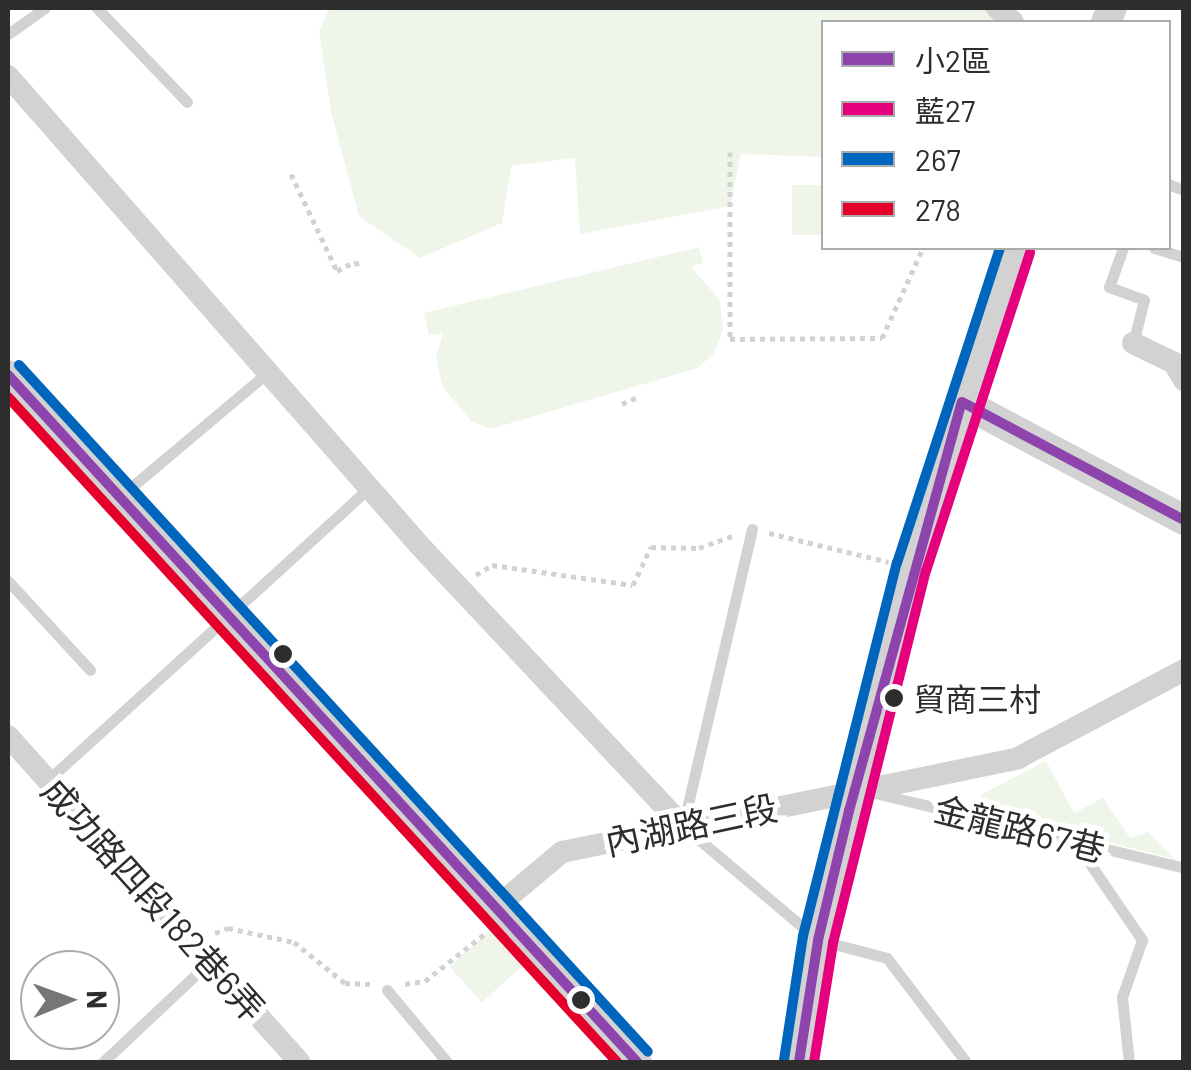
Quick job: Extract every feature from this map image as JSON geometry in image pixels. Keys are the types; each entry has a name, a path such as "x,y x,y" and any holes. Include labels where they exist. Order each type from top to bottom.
{"street":[{"path":"8,76 271,370 368,488 683,826"},
{"path":"799,1062 818,940 912,567 962,402 1015,250"},
{"path":"1133,344 1174,363 1184,380"},
{"path":"13,391 122,494 637,1062"},
{"path":"962,402 1184,520"},
{"name":"內湖路三段","path":"500,914 562,852 1018,758 1184,670"},
{"name":"成功路四段182巷6弄","path":"8,736 299,1062"}],"lane":[{"path":"8,34 44,8"},
{"path":"97,8 187,102"},
{"path":"1122,250 1109,287 1144,300 1133,344"},
{"path":"122,494 271,370"},
{"path":"48,780 226,613 368,488"},
{"path":"752,529 683,826 818,940 886,958 966,1062"},
{"path":"8,582 90,670"},
{"name":"金龍路67巷","path":"856,789 1184,868"},
{"path":"1075,842 1142,940 1122,998 1129,1062"},
{"path":"103,1062 210,961"},
{"path":"387,990 448,1062"}],"path":[{"path":"730,152 730,339 882,338 922,250"},
{"path":"291,174 336,272 356,261 360,271"},
{"path":"622,404 638,397"},
{"path":"458,586 492,565 633,585 651,547 700,548 752,529 912,567"},
{"path":"194,942 228,928 252,931 294,942 345,983 366,981 387,990 424,982 500,914"}],"shaded area":[{"path":"330,8 997,8 1011,20 821,20 821,157 741,154 730,206 580,234 575,158 511,166 502,223 420,258 359,216 331,112 319,31"},
{"path":"792,185 821,185 821,235 792,235"},
{"path":"699,247 703,263 691,267 720,300 723,330 714,353 698,368 490,429 471,421 442,386 436,357 443,333 429,335 424,313"},
{"path":"1046,761 1074,813 1103,798 1130,838 1148,832 1175,859 973,808 982,794"},
{"path":"495,926 527,962 482,1002 450,967"}],"transit line":[{"name":"267","path":"784,1060 803,936 897,563 999,250"},
{"name":"藍27","path":"814,1062 833,943 926,571 1030,253"},
{"name":"267","path":"19,365 648,1052"},
{"name":"小2區","path":"8,375 637,1062"},
{"name":"278","path":"8,397 617,1062"},
{"name":"小2區","path":"962,402 1184,520"},
{"name":"小2區","path":"799,1062 818,940 849,811 962,402"}],"place":[{"name":"貿商三村","path":"894,698"}]}
